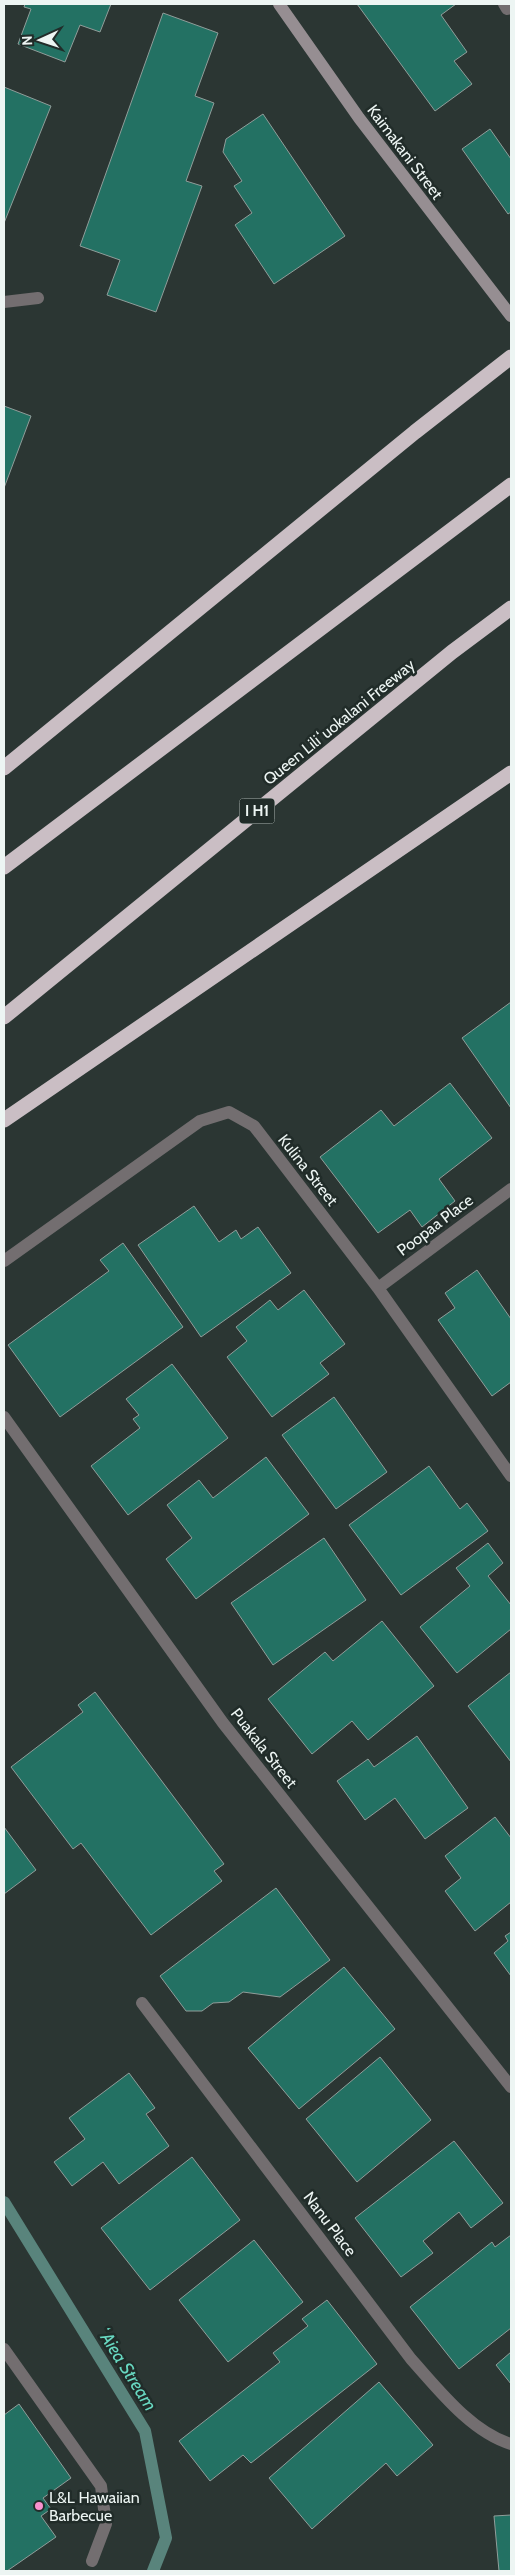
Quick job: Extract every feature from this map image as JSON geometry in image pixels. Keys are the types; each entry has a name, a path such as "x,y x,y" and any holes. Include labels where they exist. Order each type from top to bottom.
{"highway":[{"path":"4,768 415,432 511,357"},
{"path":"4,867 511,485"},
{"name":"Queen Liliʻuokalani Freeway","path":"4,1017 436,664 511,608"},
{"path":"4,1120 511,774"}],"street":[{"name":"Kaimakani Street","path":"279,4 359,118 511,316"},
{"path":"4,302 38,298"},
{"name":"Kulina Street","path":"4,1261 200,1121 228,1112 254,1126 378,1288 511,1476"},
{"name":"Poopaa Place","path":"378,1288 511,1189"},
{"name":"Puakala Street","path":"4,1418 223,1723 511,2088"},
{"name":"Nanu Place","path":"142,2003 411,2359 453,2406 499,2441 511,2444"},
{"path":"4,2349 101,2486 106,2524 92,2561"}],"building":[{"path":"25,4 111,4 100,32 80,25 65,62 18,44 31,9 24,7"},
{"path":"357,4 456,4 441,15 467,52 454,61 472,84 435,111"},
{"path":"163,13 218,33 195,96 214,103 186,181 202,186 156,312 107,295 120,260 80,246"},
{"path":"4,87 51,106 4,223"},
{"path":"263,114 345,236 274,284 235,225 252,213 234,186 242,181 223,152 226,139"},
{"path":"490,129 511,159 511,212 508,214 462,149"},
{"path":"4,406 31,416 4,488"},
{"path":"511,1002 511,1108 462,1038"},
{"path":"450,1083 492,1138 439,1179 455,1201 422,1227 410,1210 378,1233 320,1157 381,1110 394,1126"},
{"path":"194,1206 219,1242 236,1230 241,1239 258,1227 291,1273 201,1337 138,1245"},
{"path":"123,1243 183,1327 60,1417 8,1345 109,1271 100,1260"},
{"path":"477,1270 511,1319 511,1382 492,1396 438,1320 455,1308 445,1293"},
{"path":"304,1290 345,1344 320,1363 329,1374 272,1417 227,1357 247,1341 236,1327 270,1300 278,1310"},
{"path":"172,1364 228,1438 128,1515 91,1466 140,1428 133,1419 139,1415 126,1399"},
{"path":"334,1397 387,1472 336,1509 282,1435"},
{"path":"266,1457 309,1514 196,1599 166,1559 192,1538 167,1505 199,1480 213,1498"},
{"path":"429,1466 460,1509 467,1503 488,1531 401,1595 349,1525"},
{"path":"324,1538 366,1600 273,1665 231,1603"},
{"path":"488,1543 503,1563 488,1576 511,1605 511,1629 457,1673 420,1627 470,1586 456,1568"},
{"path":"382,1621 434,1686 368,1740 352,1721 312,1754 268,1699 325,1652 333,1661"},
{"path":"511,1672 511,1762 468,1706"},
{"path":"95,1692 224,1864 214,1871 222,1881 151,1935 81,1843 73,1849 11,1767 83,1712 78,1705"},
{"path":"417,1736 468,1808 425,1839 395,1798 365,1820 337,1781 368,1759 374,1767"},
{"path":"495,1817 511,1838 511,1902 475,1931 445,1891 461,1878 445,1856"},
{"path":"4,1827 36,1870 4,1894"},
{"path":"276,1888 330,1960 280,1997 243,1992 229,2002 213,2003 202,2011 186,2011 160,1976"},
{"path":"511,1932 511,1976 494,1953 508,1941 505,1936"},
{"path":"344,1967 395,2029 299,2109 248,2048"},
{"path":"380,2057 431,2120 357,2182 306,2119"},
{"path":"129,2073 155,2108 146,2114 169,2146 119,2184 103,2162 72,2186 54,2162 85,2139 69,2118"},
{"path":"454,2141 503,2203 471,2228 459,2212 423,2241 433,2253 401,2277 355,2218"},
{"path":"192,2157 240,2220 150,2290 101,2228"},
{"path":"511,2235 511,2328 459,2369 410,2307 492,2242 495,2247"},
{"path":"254,2240 303,2302 228,2362 179,2300"},
{"path":"327,2300 377,2364 251,2463 243,2455 210,2481 179,2441 280,2362 273,2353 308,2326 302,2319"},
{"path":"511,2352 511,2384 496,2365"},
{"path":"379,2382 433,2445 397,2476 386,2463 312,2529 269,2478"},
{"path":"19,2404 71,2478 43,2498 51,2509 41,2516 56,2537 7,2571 4,2571 4,2415"},
{"path":"511,2515 511,2571 499,2571 494,2516"}],"waterway":[{"name":"ʻAiea Stream","path":"4,2202 145,2431 166,2538 153,2571"}],"place":[{"name":"L&L Hawaiian Barbecue","path":"39,2506"}]}
